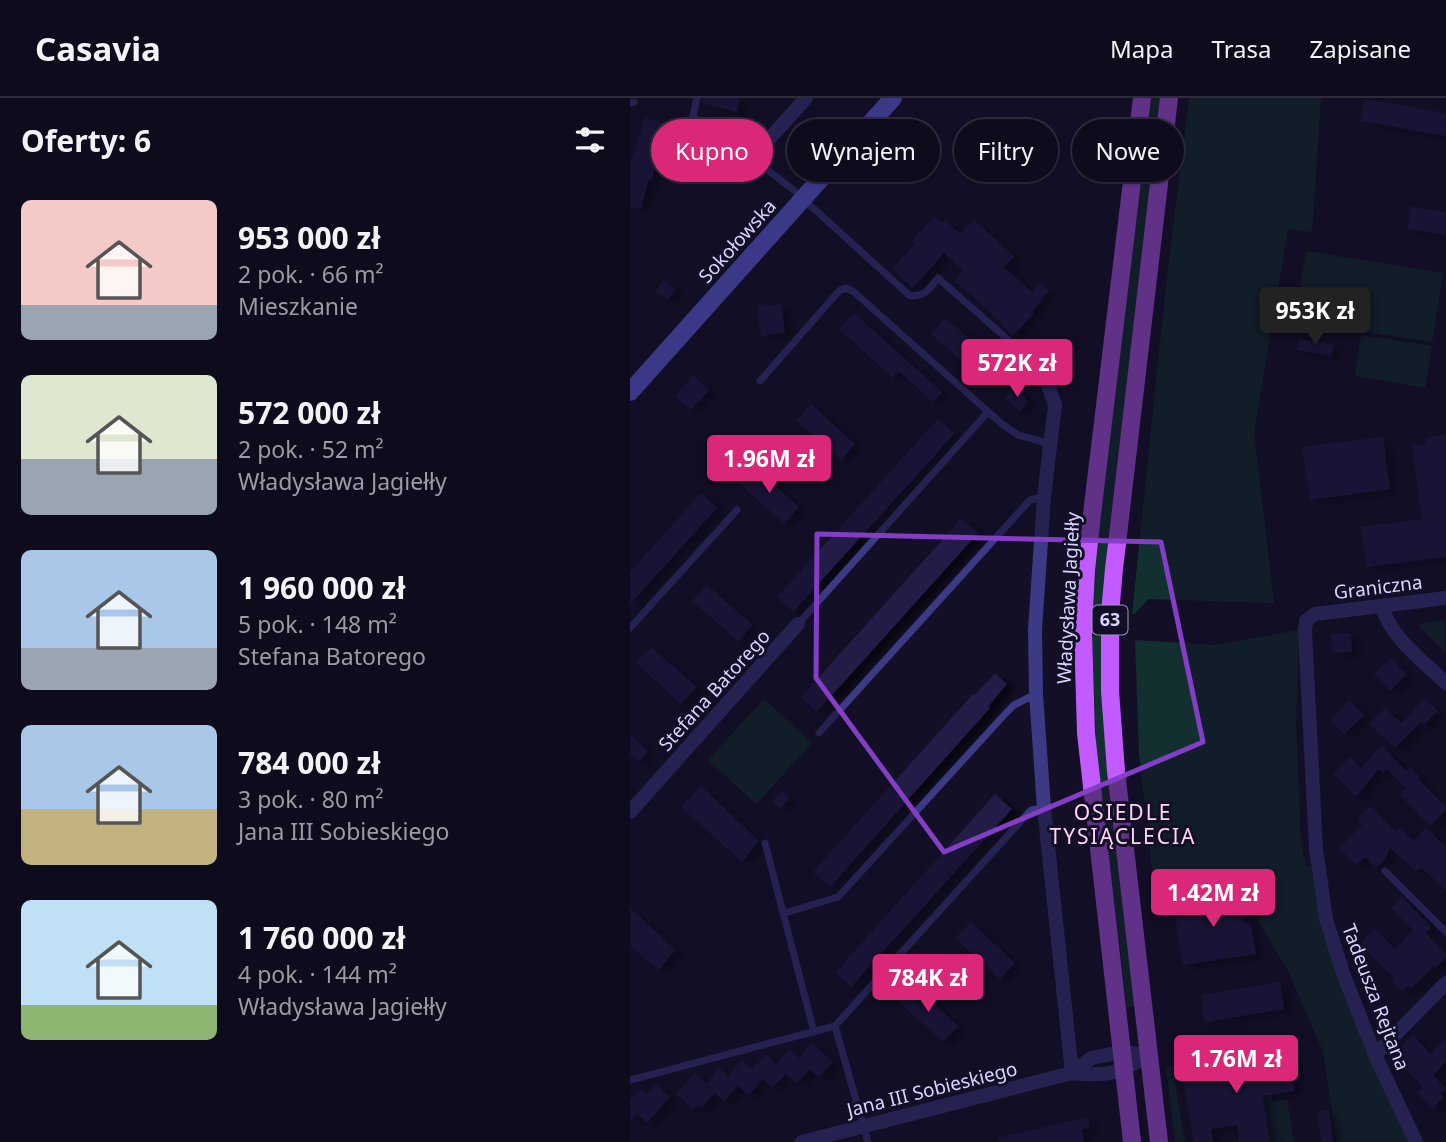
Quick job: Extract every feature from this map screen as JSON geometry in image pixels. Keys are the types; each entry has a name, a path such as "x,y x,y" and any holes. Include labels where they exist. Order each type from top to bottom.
{"main road":[{"name":"Władysława Jagiełły","path":"1132,1142 1086,733 1083,631 1091,528 1142,98"},
{"name":"63","path":"1159,1142 1112,730 1110,631 1118,518 1169,98"}],"street":[{"path":"773,135 806,98"},
{"name":"Sokołowska","path":"630,392 893,98"},
{"name":"Sokołowska","path":"876,118 898,98"},
{"path":"1024,354 1046,379 1053,398 1055,417 1044,497 1035,630 1036,694 1044,808 1072,1073"},
{"name":"Graniczna","path":"1315,614 1446,598"},
{"path":"1382,607 1386,621 1392,629 1446,683"},
{"name":"Tadeusza Rejtana","path":"1315,614 1306,621 1305,631 1316,849 1326,919 1343,973 1375,1055 1416,1142"},
{"name":"Stefana Batorego","path":"630,812 798,624"},
{"path":"1375,1055 1446,983"},
{"name":"Jana III Sobieskiego","path":"802,1142 1072,1073 1091,1058 1124,1061 1149,1055"}],"lane":[{"path":"696,119 693,116 697,98"},
{"path":"773,175 909,295 924,294 938,278 1024,354"},
{"path":"760,381 839,291 846,288 854,292 988,412 1018,435 1036,442 1052,444"},
{"path":"798,624 988,412"},
{"path":"819,733 1030,500 1044,497"},
{"path":"630,628 737,510"},
{"path":"785,913 838,897 1014,705 1036,694"},
{"path":"630,1080 835,1026 1028,812 1044,808"},
{"path":"765,843 814,1032"},
{"path":"1385,871 1446,932"},
{"path":"835,1026 868,1142"}],"highlighted area":[{"path":"817,534 1161,542 1203,742 944,852 816,678"}],"green space":[{"path":"1151,98 1161,98 1158,119 1148,119"},
{"path":"1189,98 1321,98 1312,232 1288,229 1254,432 1274,603 1148,599 1132,614 1165,295 1179,182 1184,182 1184,139"},
{"path":"1141,182 1151,182 1107,546 1104,625 1093,626 1096,545"},
{"path":"1306,251 1443,273 1432,342 1295,321"},
{"path":"1361,335 1432,346 1425,388 1355,376"},
{"path":"1445,620 1445,652 1418,625"},
{"path":"1299,630 1296,726 1301,843 1306,867 1311,867 1317,903 1411,1142 1337,1142 1323,1051 1288,971 1237,884 1155,896 1139,753 1135,640 1214,645"},
{"path":"1092,636 1101,636 1105,743 1136,1005 1127,1008 1096,745"},
{"path":"764,699 812,743 756,804 708,760"},
{"path":"1172,1066 1185,1142 1175,1142 1166,1067"},
{"path":"1271,1095 1272,1101 1287,1100 1294,1142 1271,1142 1264,1097"}],"building":[{"path":"703,98 740,98 737,112 702,103"},
{"path":"1365,99 1446,113 1446,136 1361,121"},
{"path":"645,118 651,120 651,181 648,181 641,209 630,206 630,165"},
{"path":"1411,206 1446,212 1446,235 1407,229"},
{"path":"934,216 942,223 945,220 960,234 974,220 1014,256 1004,267 1032,292 1040,283 1049,290 1032,312 1034,313 1013,336 955,281 963,271 944,253 913,288 892,269 915,244 911,242"},
{"path":"664,280 676,290 667,300 656,291"},
{"path":"781,304 785,333 761,336 757,306"},
{"path":"854,313 942,392 933,402 899,371 893,378 839,329"},
{"path":"946,318 1000,365 985,382 931,334"},
{"path":"1299,339 1334,345 1331,356 1297,350"},
{"path":"693,376 709,390 691,410 675,396"},
{"path":"1015,387 1028,402 1020,412 1004,398"},
{"path":"811,404 855,444 841,460 796,421"},
{"path":"938,419 955,433 793,612 777,597"},
{"path":"1446,435 1446,557 1367,567 1361,527 1422,519 1412,446 1426,444 1425,438"},
{"path":"1383,437 1390,489 1310,500 1302,447"},
{"path":"754,467 799,507 784,524 739,483"},
{"path":"701,493 717,508 630,604 630,572"},
{"path":"962,518 978,533 817,712 801,697"},
{"path":"707,585 753,625 738,641 692,601"},
{"path":"1351,633 1352,652 1332,653 1331,634"},
{"path":"651,647 697,687 681,704 636,663"},
{"path":"1391,658 1407,674 1390,691 1374,674"},
{"path":"995,673 1007,684 988,707 990,708 830,887 813,872"},
{"path":"1425,698 1438,711 1424,725 1421,722 1395,748 1369,724 1385,708 1401,723"},
{"path":"1349,700 1364,715 1344,734 1330,721"},
{"path":"630,735 648,751 639,762 630,754"},
{"path":"1382,746 1406,771 1410,768 1420,777 1418,779 1446,807 1430,826 1400,795 1406,788 1387,769 1383,773 1379,769 1356,797 1333,774 1350,757 1361,768"},
{"path":"701,786 759,841 742,862 681,807"},
{"path":"782,791 789,799 780,809 772,801"},
{"path":"995,794 1012,809 851,987 835,973"},
{"path":"1371,806 1396,831 1400,828 1414,841 1426,828 1446,847 1446,891 1421,867 1416,871 1390,848 1386,858 1376,868 1365,857 1357,864 1353,862 1339,848 1363,824 1357,819"},
{"path":"1225,893 1239,894 1244,921 1251,926 1256,954 1183,965 1173,902"},
{"path":"1402,897 1430,925 1426,933 1446,953 1446,957 1411,989 1408,986 1402,991 1392,981 1395,978 1359,945 1375,929 1395,949 1413,930 1391,908"},
{"path":"630,908 676,950 658,970 630,945"},
{"path":"971,922 1015,963 1000,979 955,938"},
{"path":"1280,982 1284,1009 1205,1022 1201,995"},
{"path":"913,985 958,1026 943,1042 899,1002"},
{"path":"1413,1035 1430,1054 1446,1038 1446,1062 1433,1075 1446,1089 1441,1094 1444,1097 1433,1109 1417,1093 1423,1087 1405,1068 1410,1064 1397,1050"},
{"path":"812,1043 833,1062 819,1077 810,1070 796,1083 786,1074 772,1088 763,1079 749,1095 738,1086 724,1101 715,1093 701,1108 698,1105 693,1109 676,1094 695,1073 707,1084 719,1067 728,1077 741,1061 752,1069 766,1055 776,1064 789,1049 799,1058"},
{"path":"1288,1050 1295,1091 1263,1096 1270,1142 1239,1142 1237,1125 1211,1129 1213,1142 1194,1142 1182,1069"},
{"path":"656,1084 670,1097 647,1123 637,1114 630,1121 630,1100 640,1089 646,1094"},
{"path":"1329,1110 1333,1142 1322,1142 1316,1112"},
{"path":"1088,1117 1090,1128 1082,1129 1084,1142 999,1142 998,1138"}],"district":[{"name":"OSIEDLE TYSIĄCLECIA","path":"1123,825"}]}
